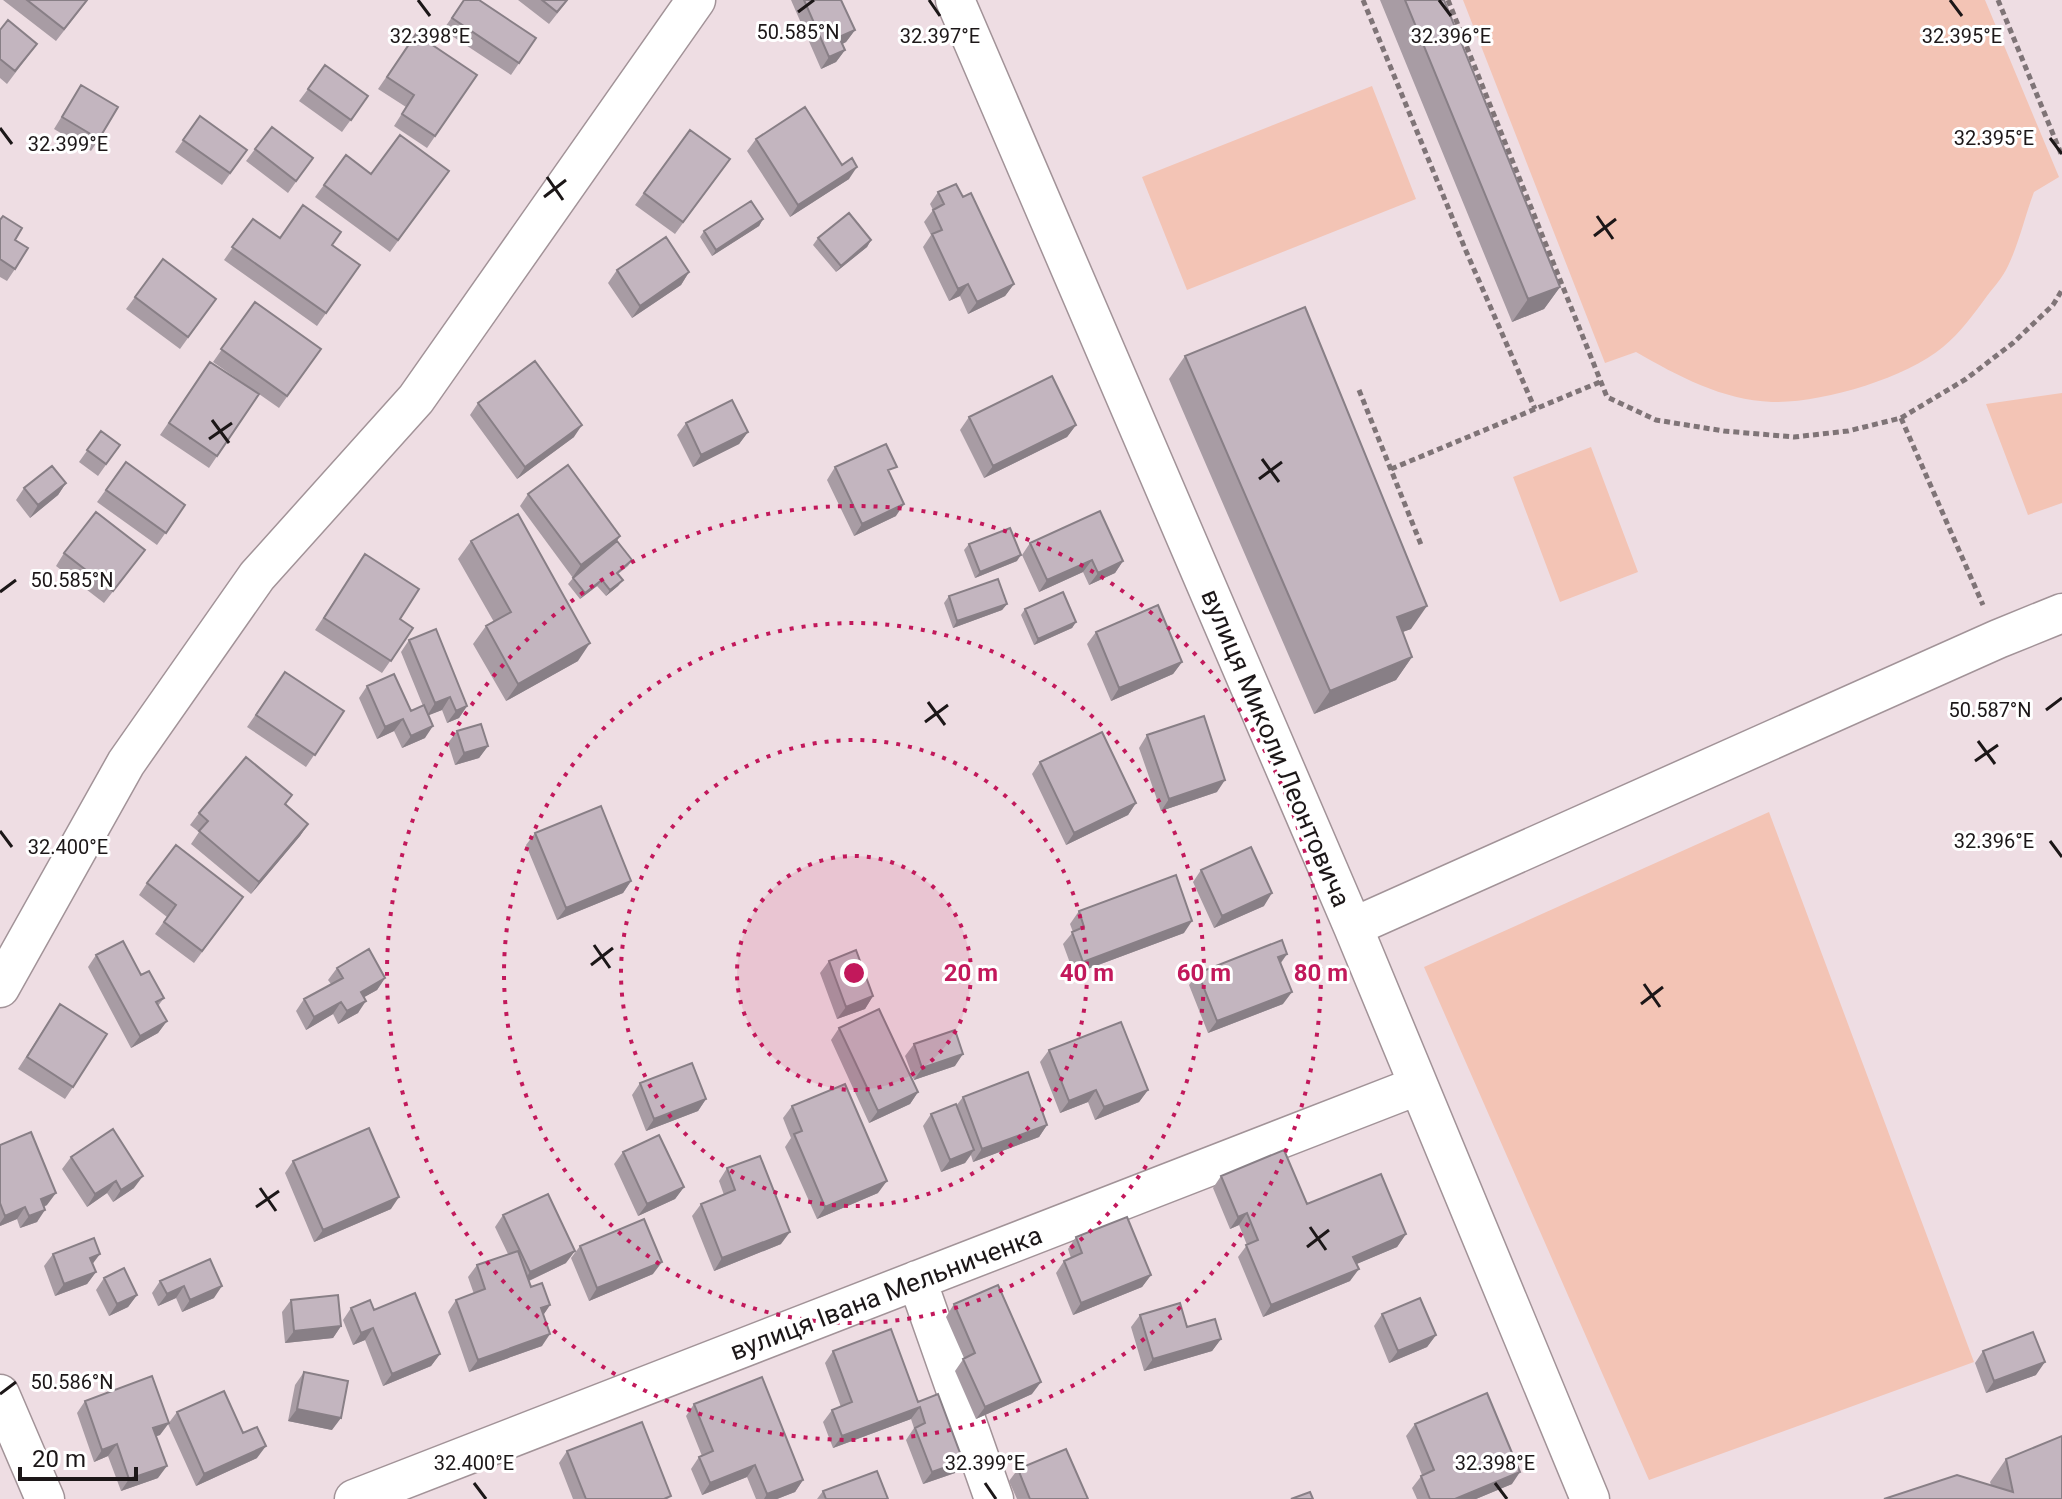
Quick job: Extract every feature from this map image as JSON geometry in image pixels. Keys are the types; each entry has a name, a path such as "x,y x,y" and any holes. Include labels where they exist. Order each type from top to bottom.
{"street":[{"path":"0,988 126,763 257,576 416,399 696,0"},
{"name":"вулиця Миколи Леонтовича","path":"955,0 1353,927 1590,1499"},
{"path":"1353,927 2062,613"},
{"name":"вулиця Івана Мельниченка","path":"354,1499 1417,1086"},
{"path":"917,1280 994,1499"},
{"path":"0,1394 45,1499"}],"path":[{"path":"1363,0 1535,409"},
{"path":"1448,0 1607,397 1656,420 1724,431 1794,437 1848,431 1901,418 1966,379 2013,343 2053,305 2062,290"},
{"path":"1998,0 2062,156"},
{"path":"1391,469 1600,382"},
{"path":"1359,390 1422,547"},
{"path":"1901,418 1998,639"}],"shaded area":[{"path":"1463,0 1985,0 2059,177 2034,192 2006,270 1961,329 1927,359 1885,379 1814,398 1772,402 1718,392 1636,352 1605,363"},
{"path":"1372,86 1416,199 1187,290 1142,177"},
{"path":"2062,393 2062,503 2028,515 1986,404"},
{"path":"1591,447 1638,572 1560,602 1513,477"},
{"path":"1769,812 1974,1362 1649,1480 1424,967"}],"building":[{"path":"27,0 87,0 64,29"},
{"path":"464,0 479,0 536,38 519,63 452,18"},
{"path":"542,0 567,0 557,12"},
{"path":"804,0 841,0 855,30 839,37 845,50 829,57"},
{"path":"1405,0 1444,0 1560,287 1528,299"},
{"path":"8,20 37,44 15,71 0,59 0,30"},
{"path":"416,34 477,75 435,136 402,114 414,95 387,77"},
{"path":"325,65 368,96 351,120 308,89"},
{"path":"81,85 118,107 99,139 62,117"},
{"path":"805,107 842,165 852,158 857,167 798,205 756,139"},
{"path":"200,116 247,150 230,173 183,140"},
{"path":"272,127 313,158 296,181 255,149"},
{"path":"690,130 730,159 683,222 644,193"},
{"path":"400,135 449,171 398,240 324,185 346,155 371,174"},
{"path":"956,184 963,197 971,193 1014,284 977,302 968,284 958,289 932,234 942,230 933,210 944,204 938,192"},
{"path":"751,201 763,219 716,250 704,231"},
{"path":"303,205 341,232 332,245 360,265 326,313 232,247 253,219 280,238"},
{"path":"849,213 871,240 841,266 818,238"},
{"path":"3,216 22,228 15,240 28,248 15,269 0,259 0,220"},
{"path":"666,237 689,272 640,306 617,270"},
{"path":"163,259 216,299 188,337 135,297"},
{"path":"255,302 321,349 287,396 221,349"},
{"path":"1305,307 1427,606 1397,617 1412,657 1330,691 1185,356"},
{"path":"535,361 582,425 525,467 478,403"},
{"path":"210,362 259,394 217,456 169,423"},
{"path":"1052,376 1076,425 993,466 969,417"},
{"path":"732,400 748,432 701,455 686,423"},
{"path":"101,431 120,445 106,464 87,450"},
{"path":"886,444 897,467 888,470 904,504 862,524 835,467"},
{"path":"126,462 185,505 166,533 106,490"},
{"path":"568,465 620,536 581,565 528,494"},
{"path":"52,466 66,483 38,505 24,488"},
{"path":"1100,511 1123,561 1098,573 1092,560 1047,580 1030,543"},
{"path":"96,512 145,550 113,591 64,553"},
{"path":"518,514 590,643 518,684 486,626 511,612 471,541"},
{"path":"1010,528 1021,555 980,572 969,544"},
{"path":"617,541 632,560 617,573 623,580 610,590 602,580 585,593 573,578"},
{"path":"365,554 419,589 400,619 413,628 391,661 324,618"},
{"path":"998,579 1007,604 957,621 949,596"},
{"path":"1063,592 1076,622 1038,639 1025,609"},
{"path":"1158,605 1182,662 1119,688 1096,632"},
{"path":"436,629 467,706 456,711 450,697 435,703 409,640"},
{"path":"285,672 344,711 315,755 256,715"},
{"path":"394,674 411,711 424,705 433,726 411,736 403,719 385,727 367,686"},
{"path":"1204,716 1225,780 1169,799 1147,735"},
{"path":"481,724 488,746 464,753 457,731"},
{"path":"1102,732 1136,803 1074,833 1040,762"},
{"path":"246,757 292,795 285,804 308,824 259,882 199,831 208,821 199,813"},
{"path":"601,806 631,881 566,908 535,833"},
{"path":"176,845 243,897 202,951 164,922 176,905 147,883"},
{"path":"1251,847 1272,893 1222,916 1201,870"},
{"path":"1176,875 1192,921 1083,962 1072,932 1084,927 1079,911"},
{"path":"1282,940 1287,954 1278,957 1292,992 1217,1021 1198,973"},
{"path":"123,941 141,975 149,971 164,998 156,1002 167,1021 140,1036 96,955"},
{"path":"369,949 385,978 361,992 366,1001 347,1011 341,1002 314,1017 304,999 343,978 337,968"},
{"path":"856,950 873,996 846,1007 829,961"},
{"path":"60,1004 107,1034 73,1087 27,1057"},
{"path":"879,1009 918,1092 878,1111 839,1028"},
{"path":"1121,1022 1148,1090 1104,1107 1096,1090 1069,1101 1049,1050"},
{"path":"955,1030 963,1054 922,1068 914,1044"},
{"path":"692,1063 706,1099 654,1119 640,1083"},
{"path":"1028,1072 1047,1125 982,1149 963,1097"},
{"path":"845,1084 887,1181 825,1207 794,1134 802,1131 792,1106"},
{"path":"956,1104 974,1150 950,1160 931,1114"},
{"path":"369,1128 399,1197 323,1230 293,1161"},
{"path":"113,1129 143,1176 121,1190 116,1181 95,1194 71,1157"},
{"path":"31,1132 56,1193 41,1199 45,1210 29,1216 25,1207 5,1216 0,1203 0,1145"},
{"path":"659,1135 684,1187 647,1204 623,1152"},
{"path":"1284,1150 1307,1204 1381,1174 1406,1234 1353,1257 1359,1269 1271,1305 1246,1245 1258,1240 1247,1213 1238,1217 1221,1176"},
{"path":"760,1156 790,1232 722,1258 701,1204 735,1190 727,1168"},
{"path":"548,1194 575,1251 530,1272 503,1215"},
{"path":"1127,1217 1151,1275 1081,1303 1064,1261 1082,1253 1076,1237"},
{"path":"644,1219 662,1262 597,1288 580,1246"},
{"path":"94,1238 100,1254 90,1258 96,1272 64,1284 53,1254"},
{"path":"518,1251 531,1287 542,1283 550,1305 541,1308 550,1334 478,1360 456,1300 485,1289 477,1265"},
{"path":"210,1259 222,1286 190,1300 184,1286 167,1294 160,1281"},
{"path":"124,1268 137,1295 117,1304 104,1278"},
{"path":"998,1285 1041,1382 985,1407 963,1359 975,1353 954,1304"},
{"path":"415,1293 440,1354 392,1374 373,1328 361,1333 351,1308 370,1300 374,1310"},
{"path":"338,1295 341,1326 294,1331 291,1300"},
{"path":"1420,1298 1436,1335 1398,1351 1382,1314"},
{"path":"1180,1303 1187,1327 1215,1319 1221,1339 1153,1359 1140,1315"},
{"path":"891,1329 918,1402 938,1394 963,1461 932,1472 915,1428 925,1423 920,1407 842,1436 832,1410 852,1402 833,1351"},
{"path":"2033,1332 2045,1362 1994,1381 1983,1351"},
{"path":"304,1372 348,1381 341,1418 297,1409"},
{"path":"152,1376 169,1423 153,1428 167,1466 129,1479 117,1444 102,1450 85,1401"},
{"path":"762,1377 803,1480 767,1494 755,1465 710,1483 699,1457 713,1451 694,1404"},
{"path":"224,1391 243,1433 257,1427 266,1446 204,1474 177,1412"},
{"path":"1487,1393 1520,1472 1455,1499 1430,1499 1421,1476 1434,1470 1415,1424"},
{"path":"642,1422 671,1496 664,1499 586,1499 567,1451"},
{"path":"2062,1436 2062,1499 1884,1499 1957,1475 2013,1492 2006,1459"},
{"path":"1066,1449 1088,1499 1030,1499 1018,1469"},
{"path":"877,1471 888,1499 826,1499 823,1491"},
{"path":"1310,1492 1313,1499 1291,1499"}]}
